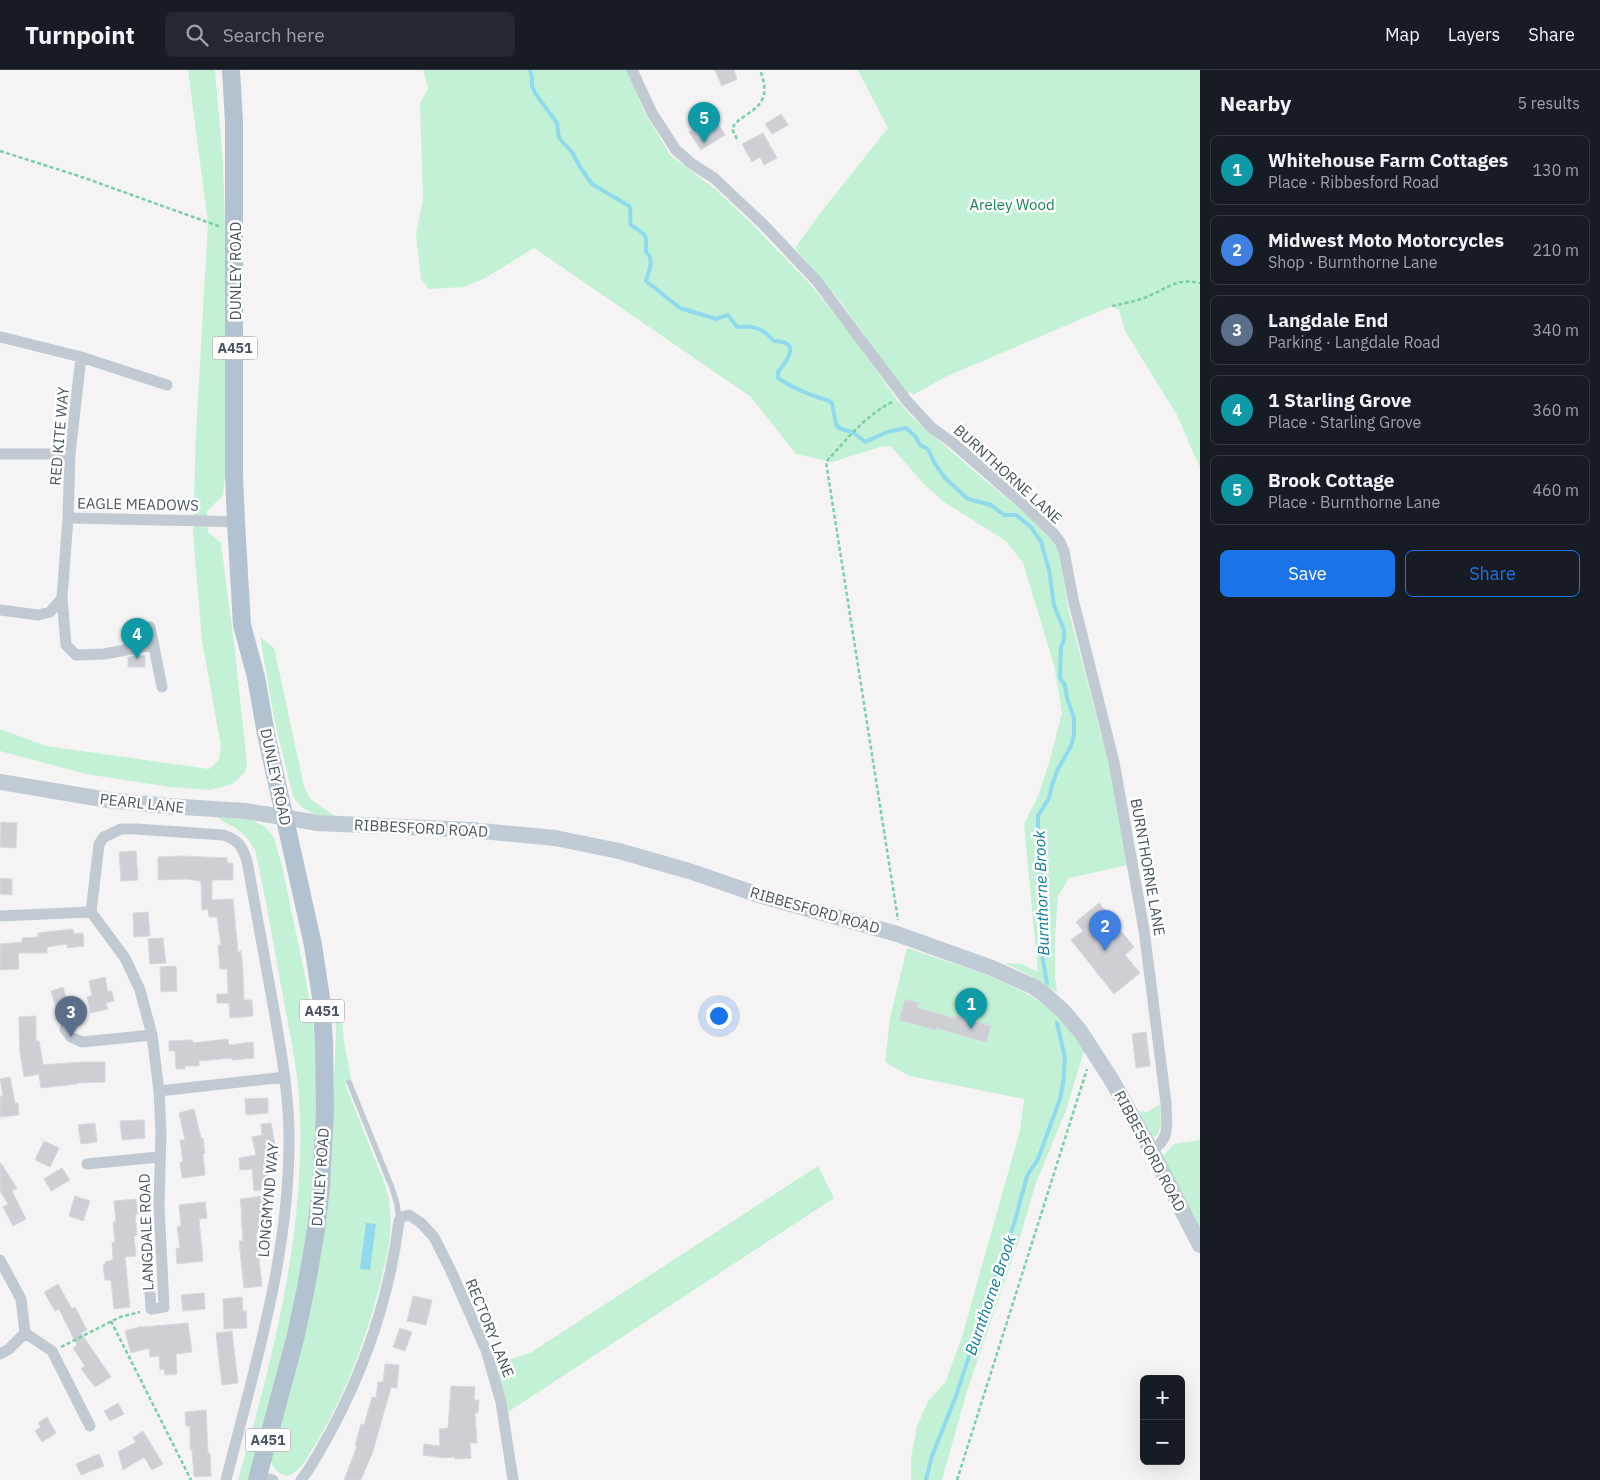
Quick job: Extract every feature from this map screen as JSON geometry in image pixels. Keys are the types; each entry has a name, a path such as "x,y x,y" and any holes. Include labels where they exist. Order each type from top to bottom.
{"main road":[{"name":"DUNLEY ROAD","path":"231,70 234,122 235,228 234,475 242,625 256,677 266,734 313,945 321,998 324,1043 325,1110 321,1187 316,1230 306,1288 263,1479"},
{"name":"PEARL LANE","path":"0,782 108,800 285,817"},
{"name":"RIBBESFORD ROAD","path":"285,817 318,823 471,830 555,838 619,851 689,871 762,896 897,934 992,968 1032,986 1063,1011 1096,1054 1151,1150 1200,1245"}],"street":[{"name":"BURNTHORNE LANE","path":"632,70 652,113 681,156 714,178 763,224 816,280 906,400 932,428 1038,518 1056,538 1064,551 1073,599 1114,762 1144,930 1166,1103 1167,1126 1164,1139 1157,1147 1151,1150"},
{"path":"1,337 81,357 167,385"},
{"name":"RED KITE WAY","path":"68,518 70,454 81,357"},
{"path":"0,454 70,454"},
{"name":"EAGLE MEADOWS","path":"153,645 104,654 76,655 66,645 62,598 68,518 236,522"},
{"path":"0,610 38,615 50,612 62,598"},
{"path":"150,627 162,687"},
{"name":"LONGMYND WAY","path":"91,912 99,844 104,837 121,829 223,835 234,838 247,861 285,1077 289,1130 288,1171 278,1261 269,1308 226,1480"},
{"path":"0,916 91,912"},
{"name":"LANGDALE ROAD","path":"91,912 125,958 137,982 152,1035 159,1091 161,1132 158,1206 164,1307 151,1309 150,1292"},
{"path":"65,1029 71,1037 82,1042 152,1035"},
{"path":"159,1091 285,1077"},
{"name":"LANGDALE ROAD","path":"87,1164 159,1157"},
{"name":"RECTORY LANE","path":"399,1221 402,1217 409,1215 429,1231 451,1271 473,1320 486,1350 495,1379 505,1420 513,1480"},
{"path":"301,1480 314,1462 338,1417 365,1354 390,1276 399,1221"},
{"path":"0,1260 21,1299 25,1333 52,1351 90,1426"},
{"path":"0,1354 25,1333"}],"lane":[{"path":"348,1082 392,1188 397,1204 399,1221"}],"path":[{"path":"737,140 732,129 735,123 752,112 764,98 765,89 760,70"},
{"path":"0,151 79,176 217,227 235,228"},
{"path":"1112,306 1150,296 1170,284 1191,281 1200,283"},
{"path":"897,934 897,916 826,462 866,419 881,407 896,400 906,400"},
{"path":"957,1480 1088,1065 1096,1054"},
{"path":"52,1351 120,1317 151,1309"},
{"path":"111,1321 191,1480"}],"green space":[{"path":"188,70 215,70 223,162 225,227 225,475 223,495 207,511 208,532 221,543 247,765 245,772 234,783 210,790 171,787 86,774 0,751 0,729 46,746 209,769 219,760 221,746 202,641 193,532 196,433 208,223"},
{"path":"423,70 627,70 644,111 670,155 715,189 809,283 852,336 897,400 912,417 1031,518 1053,541 1059,553 1069,613 1111,771 1128,865 1069,878 1058,896 1055,938 1057,993 1029,975 1004,963 1022,964 1038,972 1024,824 1038,796 1062,713 1054,665 1023,563 1006,541 944,502 924,484 890,446 880,447 832,462 796,454 751,397 534,248 485,278 464,287 429,289 421,279 416,234 423,199 420,104 428,88"},
{"name":"Areley Wood","path":"858,70 1200,70 1200,468 1177,415 1125,331 1119,310 1112,306 945,377 913,395 911,392 907,394 840,301 795,248 888,128"},
{"path":"260,637 274,648 304,786 310,799 338,818 324,817 312,813 297,802 293,796 274,718"},
{"path":"218,817 252,820 265,827 274,838 282,866 307,985 314,1032 316,1063 314,1171 307,1234 294,1306 250,1480 238,1480 274,1345 291,1254 297,1208 300,1115 294,1055 255,850 243,834"},
{"path":"907,948 982,973 1036,999 1060,1019 1084,1051 1066,1110 1035,1186 1021,1234 967,1391 942,1480 911,1480 911,1458 917,1426 928,1401 945,1383 962,1337 1020,1130 1024,1099 910,1076 885,1061 890,1018"},
{"path":"335,1012 342,1018 351,1078 345,1084 388,1195 391,1218 390,1237 385,1265 374,1305 354,1367 336,1407 307,1458 301,1467 288,1476 276,1470 270,1459 332,1130"},
{"path":"1160,1104 1161,1124 1158,1135 1154,1137 1150,1135 1137,1111 1147,1112"},
{"path":"1200,1140 1200,1227 1162,1157 1174,1144"},
{"path":"818,1166 834,1198 508,1412 496,1364 530,1353"}],"water":[{"path":"366,1223 376,1224 370,1270 360,1269"}],"building":[{"path":"715,70 734,70 737,79 722,86"},
{"path":"781,114 788,125 772,134 765,124"},
{"path":"716,120 725,135 701,150 689,132 701,125 703,128"},
{"path":"763,133 777,158 764,165 760,157 752,162 742,144"},
{"path":"145,655 145,667 128,667 128,657"},
{"path":"1,822 17,823 16,848 0,847"},
{"path":"136,851 138,880 121,881 119,852"},
{"path":"158,857 227,858 227,863 233,863 233,880 212,880 212,900 233,899 238,952 241,951 244,1000 252,1000 253,1016 230,1018 229,1003 217,1003 217,994 228,994 227,969 220,969 218,945 221,945 217,917 209,917 208,909 202,910 201,881 186,879 158,880"},
{"path":"0,878 12,879 12,895 0,894"},
{"path":"1099,903 1134,947 1125,955 1140,973 1114,994 1071,940 1083,931 1076,922"},
{"path":"148,912 150,936 134,937 133,913"},
{"path":"73,929 74,934 83,933 84,946 67,948 67,944 47,947 47,953 18,953 19,969 0,970 0,944 22,942 22,938 38,937 38,933"},
{"path":"163,938 166,963 150,964 148,939"},
{"path":"176,966 177,991 161,992 160,967"},
{"path":"105,977 108,992 112,991 114,1001 106,1003 108,1009 91,1013 87,997 92,995 89,981"},
{"path":"63,987 68,1004 56,1008 51,991"},
{"path":"905,999 919,1003 917,1008 991,1026 986,1042 899,1020"},
{"path":"36,1016 36,1041 39,1041 43,1065 105,1062 105,1082 77,1083 41,1088 39,1074 24,1077 20,1053 19,1017"},
{"path":"1146,1032 1150,1066 1136,1068 1132,1034"},
{"path":"228,1039 229,1045 253,1042 254,1058 199,1061 199,1066 185,1066 185,1069 176,1069 175,1051 169,1051 169,1041 192,1040 193,1043"},
{"path":"10,1077 15,1103 18,1103 19,1115 0,1117 0,1096 3,1096 0,1079"},
{"path":"268,1098 268,1113 246,1115 245,1099"},
{"path":"194,1109 201,1138 203,1138 205,1175 182,1178 180,1162 183,1162 180,1140 185,1140 179,1113"},
{"path":"144,1120 145,1138 122,1140 120,1121"},
{"path":"95,1123 97,1142 81,1144 78,1125"},
{"path":"271,1123 277,1155 267,1157 270,1189 254,1191 252,1169 240,1170 239,1158 256,1155 252,1137 262,1135 261,1124"},
{"path":"44,1141 59,1148 50,1167 35,1160"},
{"path":"0,1162 17,1188 12,1191 26,1219 13,1226 3,1207 8,1204 0,1191"},
{"path":"62,1168 70,1180 51,1191 44,1179"},
{"path":"75,1196 90,1201 83,1221 69,1216"},
{"path":"263,1196 268,1232 256,1233 262,1286 244,1288 239,1241 243,1241 240,1199"},
{"path":"136,1199 138,1214 135,1215 137,1235 134,1236 136,1256 125,1257 130,1307 114,1309 111,1280 105,1280 103,1265 105,1265 105,1262 113,1260 112,1243 115,1242 113,1222 116,1222 114,1201"},
{"path":"205,1202 207,1218 199,1219 203,1261 177,1264 176,1249 180,1248 177,1227 181,1226 179,1205"},
{"path":"58,1284 72,1309 75,1307 87,1330 81,1333 111,1377 95,1387 81,1369 85,1366 73,1348 77,1345 59,1309 55,1311 44,1292"},
{"path":"204,1293 205,1309 183,1311 181,1295"},
{"path":"413,1296 432,1300 426,1325 407,1321"},
{"path":"242,1297 243,1311 246,1311 247,1328 224,1329 223,1299"},
{"path":"188,1323 192,1352 176,1354 177,1374 165,1375 164,1369 160,1370 159,1356 150,1357 149,1348 131,1353 125,1331 142,1326"},
{"path":"400,1328 412,1332 405,1351 393,1347"},
{"path":"232,1331 238,1383 222,1385 216,1333"},
{"path":"385,1364 399,1365 397,1388 391,1387 373,1451 361,1480 344,1480 357,1446 355,1446 361,1424 364,1425 372,1397 376,1398 378,1382 383,1382"},
{"path":"451,1386 475,1387 474,1400 479,1400 478,1413 475,1413 477,1443 470,1443 471,1458 455,1459 455,1457 444,1458 423,1455 424,1444 440,1446 439,1429 448,1428"},
{"path":"118,1403 124,1414 110,1421 104,1411"},
{"path":"206,1410 211,1476 194,1477 192,1450 190,1450 190,1426 186,1426 185,1412"},
{"path":"47,1417 56,1433 42,1442 35,1431 41,1427 38,1423"},
{"path":"143,1431 163,1464 152,1470 144,1457 123,1470 118,1452 136,1442 133,1438"},
{"path":"99,1454 104,1466 81,1475 76,1464"}],"waterway":[{"name":"Burnthorne Brook","path":"530,70 532,86 557,123 559,138 572,152 592,184 629,206 631,225 643,233 646,238 646,252 651,262 646,281 680,308 716,319 728,315 737,327 758,329 766,333 774,341 787,344 790,352 778,372 778,378 796,389 832,403 836,424 839,428 854,433 865,442 887,432 906,428 916,437 920,445 928,449 935,464 945,478 968,499 991,505 1004,515 1016,515 1031,527 1041,542 1049,570 1054,605 1064,630 1064,640 1061,647 1060,678 1065,685 1074,718 1074,735 1071,746 1058,769 1049,798 1038,816 1038,851 1041,880 1039,886 1043,913 1041,949 1047,983"},
{"name":"Burnthorne Brook","path":"926,1480 932,1456 956,1396 1014,1224 1027,1176 1038,1159 1060,1099 1065,1058 1057,1023"}],"place":[{"name":"Brook Cottage","path":"704,143"},
{"name":"1 Starling Grove","path":"137,659"},
{"name":"Midwest Moto Motorcycles","path":"1105,951"},
{"name":"Whitehouse Farm Cottages","path":"971,1029"},
{"name":"Langdale End","path":"71,1037"}]}
